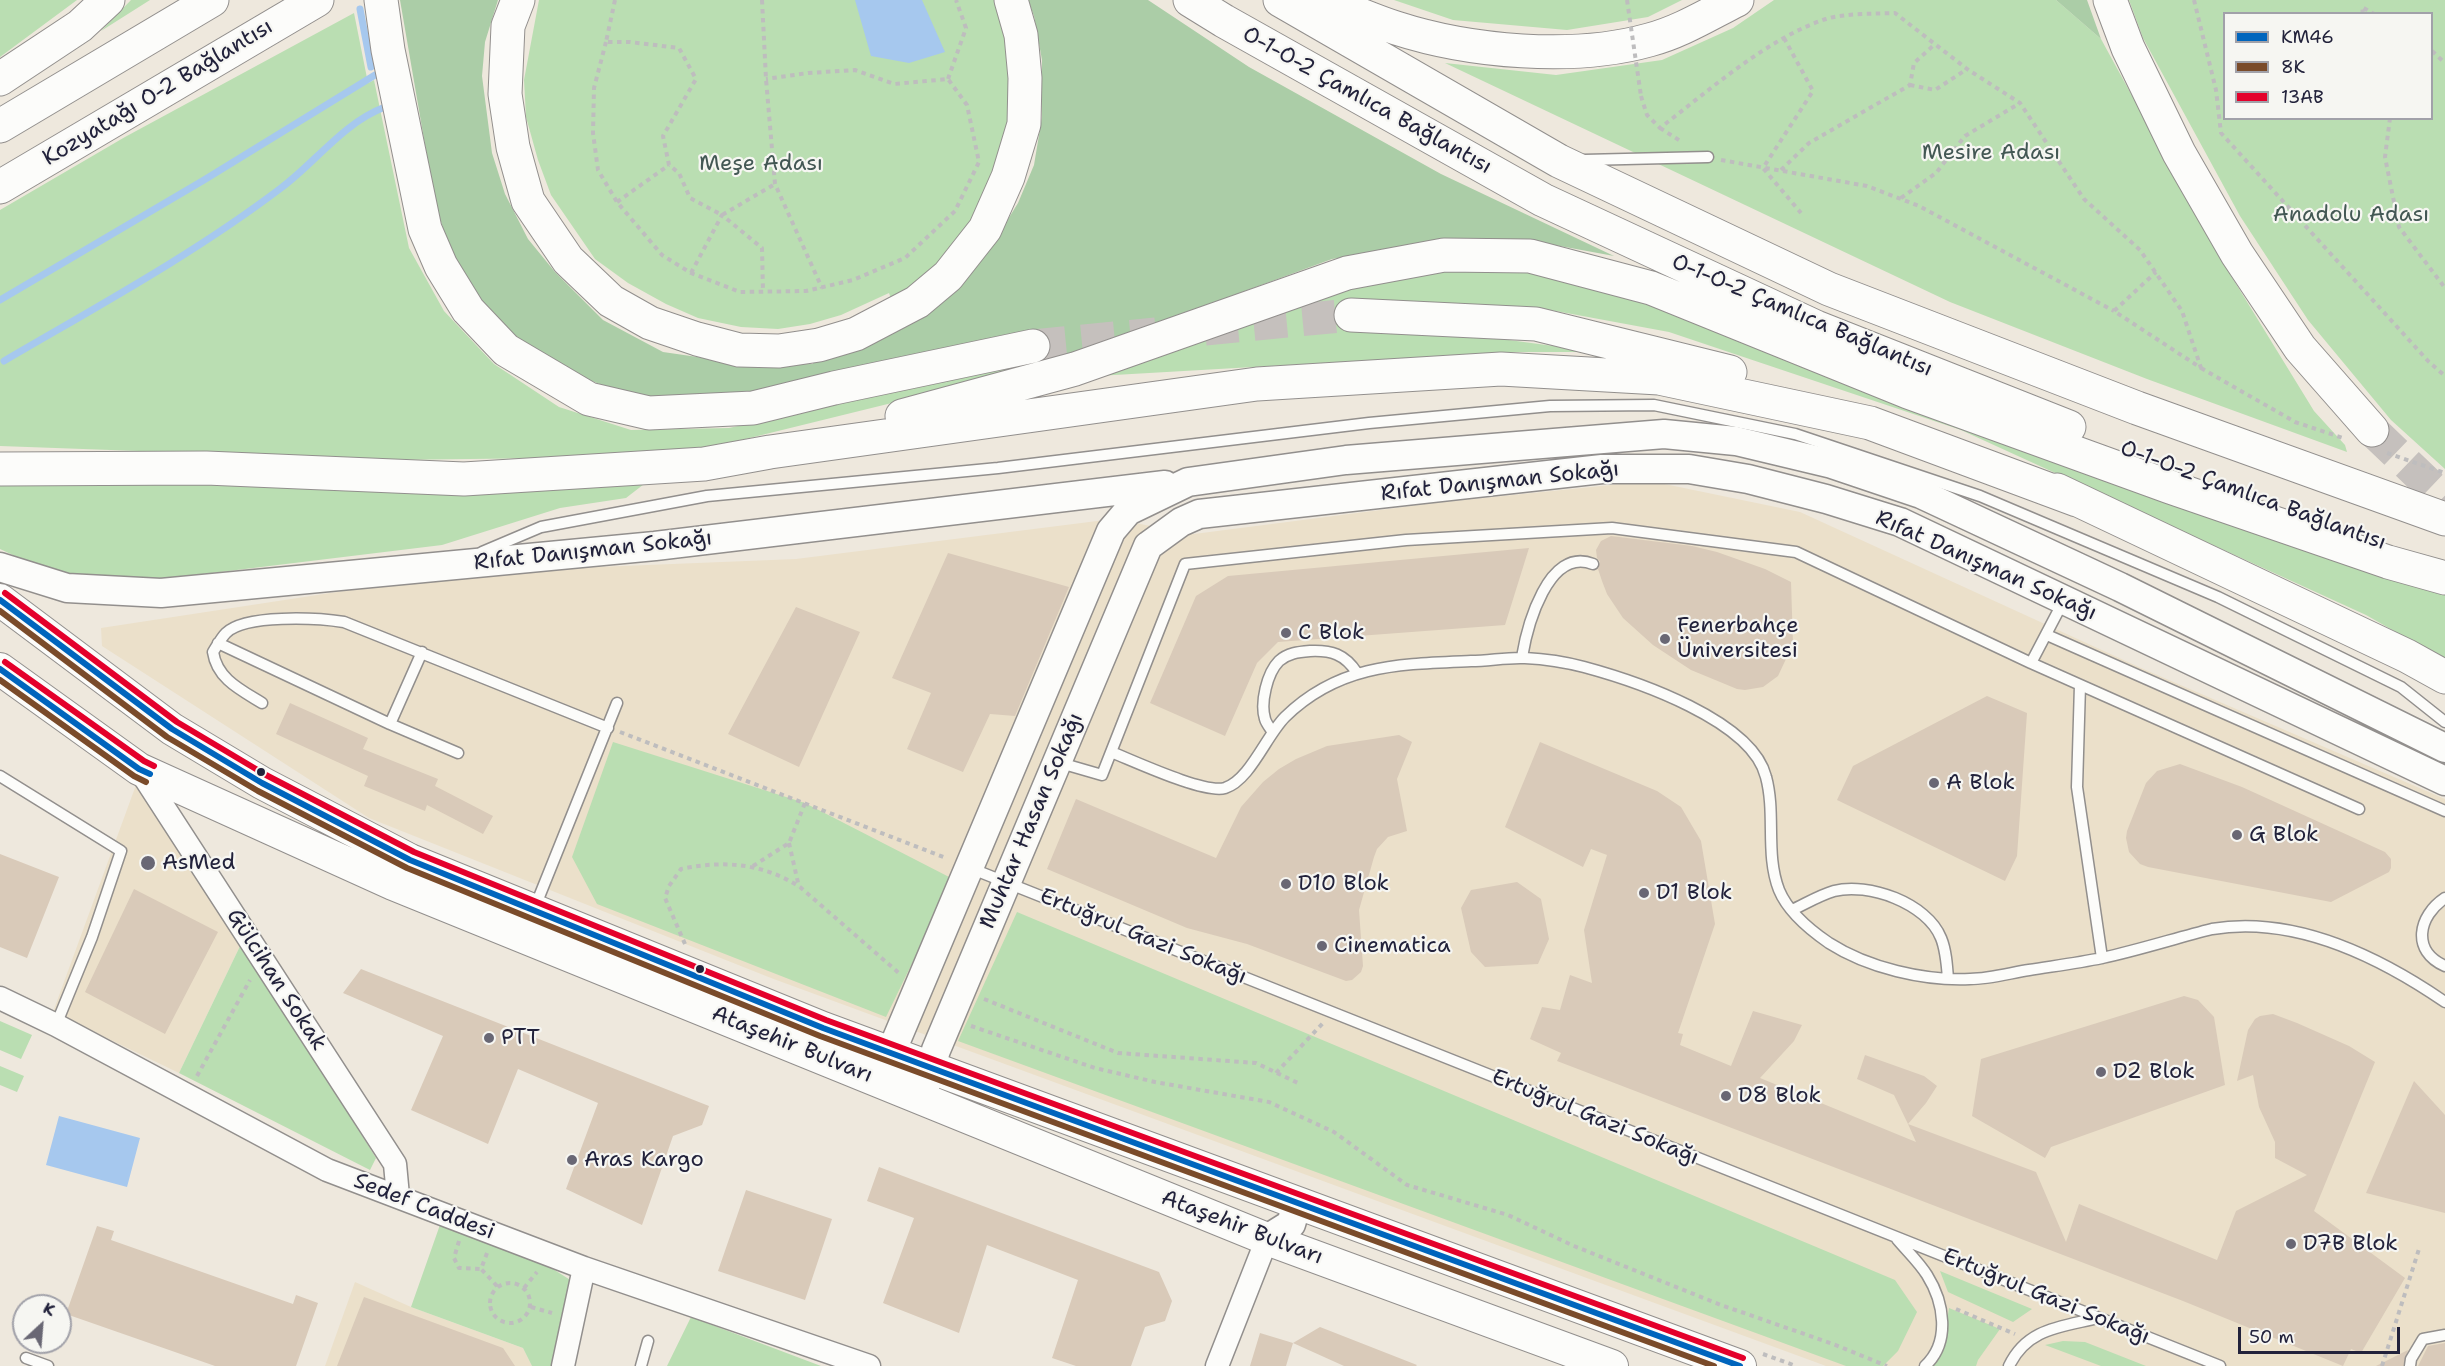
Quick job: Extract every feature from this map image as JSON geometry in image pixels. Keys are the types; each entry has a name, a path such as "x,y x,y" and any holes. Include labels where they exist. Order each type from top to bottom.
{"highway":[{"path":"0,79 80,26 108,0"},
{"path":"0,126 212,0"},
{"name":"Kozyatağı O-2 Bağlantısı","path":"0,187 317,0"},
{"path":"381,0 388,50 425,230 441,266 468,310 506,350 589,399 650,413 753,408 834,388 1033,346"},
{"path":"518,0 507,26 505,94 513,147 528,201 568,261 611,301 650,323 739,350 779,351 819,345 856,334 917,302 948,276 985,228 1008,177 1024,124 1021,35 1011,0"},
{"name":"O-1-O-2 Çamlıca Bağlantısı","path":"1190,0 1543,200 1816,327 2206,482 2445,566"},
{"name":"O-1-O-2 Çamlıca Bağlantısı","path":"1280,0 1559,161 1828,289 2137,408 2445,519"},
{"path":"1323,0 1397,28 1436,38 1482,47 1526,51 1573,51 1623,46 1652,40 1737,0"},
{"path":"2110,0 2128,48 2179,153 2237,254 2300,348 2367,440"},
{"path":"770,452 1075,369 1347,273 1444,255 1530,256 1652,288 1908,392 2170,487 2388,562 2445,578"},
{"path":"1351,315 1536,324 1876,409 2078,500 2407,656 2445,677"},
{"path":"0,469 206,468 464,479 704,464 770,452 1257,384 1501,369 1659,378 1870,423 2078,500"}],"main road":[{"name":"Ataşehir Bulvarı","path":"0,600 172,729 262,783 410,860 813,1024 1297,1204 1751,1360"},
{"path":"0,618 90,681 172,729"},
{"name":"Ataşehir Bulvarı","path":"0,669 139,769 393,884 1267,1239 1612,1366"}],"street":[{"name":"Rıfat Danışman Sokağı","path":"0,567 67,588 161,594 655,546 1188,482 1346,460 1664,434 1736,441 1832,464 1921,494 2120,586 2445,748"},
{"name":"Rıfat Danışman Sokağı","path":"1148,546 1181,522 1199,514 1602,469 1689,469 1759,482 1826,499 1900,522 2445,781"},
{"name":"Rıfat Danışman Sokağı","path":"1128,511 1188,482"},
{"path":"1096,493 1128,511 1148,546"},
{"name":"Muhtar Hasan Sokağı","path":"879,1081 1111,531 1128,511"},
{"name":"Muhtar Hasan Sokağı","path":"921,1098 933,1067 936,1050 1148,546"},
{"name":"Gülcihan Sokak","path":"139,769 395,1164 398,1196"},
{"name":"Sedef Caddesi","path":"0,998 56,1025 327,1170 584,1268 869,1366"},
{"path":"1217,1366 1267,1239 1291,1224 1297,1204"},
{"path":"562,1366 584,1268"}],"lane":[{"path":"1559,161 1708,158"},
{"path":"452,565 541,527 707,496 998,468 1369,423 1550,406 1654,405 1795,434 1980,496 2229,602 2401,687 2445,722"},
{"path":"1057,762 1102,775 1185,564 1406,540 1612,528 1796,552 2031,663 2359,809"},
{"path":"1522,657 1526,634 1553,575 1568,564 1584,561 1593,564"},
{"path":"2031,663 2064,600"},
{"path":"262,703 229,682 215,663 213,652 226,632 244,622 316,618 344,622 608,728"},
{"path":"2047,634 2445,811"},
{"path":"219,644 390,724 458,753"},
{"path":"1272,731 1265,720 1265,693 1274,668 1287,656 1295,652 1328,650 1347,660 1357,673"},
{"path":"390,724 422,652"},
{"path":"1111,752 1191,783 1215,789 1225,788 1239,779 1272,731 1294,708 1334,681 1368,669 1406,664 1522,657 1565,662 1634,682 1688,705 1733,731 1760,758 1767,779 1774,872 1780,893 1792,910 1821,938 1854,956 1901,971 1948,979 1972,979 2102,958 2212,929 2230,926 2266,926 2310,934 2349,950 2398,973 2445,1002"},
{"path":"2080,685 2078,787 2102,958"},
{"path":"534,910 617,703"},
{"path":"0,776 121,851 92,937 56,1025"},
{"name":"Ertuğrul Gazi Sokağı","path":"970,868 2220,1366"},
{"path":"1792,910 1832,891 1857,888 1880,892 1918,910 1935,926 1945,950 1948,979"},
{"path":"2445,898 2430,911 2422,933 2425,949 2430,956 2445,966"},
{"path":"1895,1237 1927,1275 1942,1314 1942,1330 1934,1354 1925,1366"},
{"path":"2008,1366 2024,1342 2037,1334 2098,1318"},
{"path":"2410,1366 2411,1359 2423,1339 2445,1335"},
{"path":"641,1366 648,1341"},
{"path":"26,1358 48,1366"}],"path":[{"path":"615,0 594,88 593,133 598,170 616,202 662,255 691,273 740,292 806,291 853,280 905,258 955,211 979,162 967,105 948,79"},
{"path":"762,0 775,184 822,288"},
{"path":"948,79 966,28 956,0"},
{"path":"1627,0 1641,96 1647,115 1660,128 1708,158 1867,186 1919,206 2114,311 2201,368 2295,422 2367,440 2445,473"},
{"path":"2194,0 2216,90 2221,133 2429,362 2445,376"},
{"path":"1660,128 1784,38 1827,19 1895,13 1967,69 2020,103 2084,199 2140,250 2156,272 2182,311 2201,368"},
{"path":"1762,168 1813,91 1784,38"},
{"path":"606,42 630,42 679,48 696,79 663,136 669,165 680,174 690,198 722,215 762,248 763,292"},
{"path":"1910,85 1914,63 1935,44"},
{"path":"2433,52 2445,63"},
{"path":"1781,171 1809,143 1910,85 1935,90 1967,69"},
{"path":"766,79 855,70 894,84 948,79"},
{"path":"1900,198 1936,173 1965,136 2020,103"},
{"path":"2390,120 2385,157 2399,227 2445,288"},
{"path":"616,202 669,165"},
{"path":"1762,168 1801,213"},
{"path":"691,273 722,215 775,184"},
{"path":"2114,311 2156,272"},
{"path":"608,728 970,868"},
{"path":"752,867 789,843 806,803"},
{"path":"789,843 800,887"},
{"path":"685,945 665,898 669,886 681,869 710,863 752,867 782,876 800,887 906,979"},
{"path":"186,1095 262,958"},
{"path":"961,990 1118,1053 1256,1063 1300,1084"},
{"path":"1276,1073 1332,1013"},
{"path":"949,1019 1095,1068 1155,1082 1269,1102 1334,1132 1407,1185 1508,1215 1605,1259 1721,1305 1833,1344 1887,1366"},
{"path":"465,1222 454,1258 459,1268 481,1269 498,1287"},
{"path":"481,1269 494,1233"},
{"path":"2382,1366 2419,1249"},
{"path":"511,1283 524,1288 531,1302 524,1319 513,1324 495,1317 491,1311 490,1298 498,1287 511,1283"},
{"path":"1938,1302 2029,1339"},
{"path":"1751,1360 1796,1366"}],"shaded area":[{"path":"1650,481 1800,512 2141,668 2445,799 2445,1366 1826,1366 771,978 369,818 102,646 101,628 396,583 524,570 796,559 1113,519 1194,534 1435,503"},
{"name":"AsMed","path":"136,785 242,942 179,1073 53,1012"},
{"path":"355,1282 411,1307 523,1348 532,1366 325,1366"}],"green space":[{"path":"0,0 77,0 0,57"},
{"path":"131,0 150,0 101,31"},
{"path":"400,0 498,0 485,42 482,76 492,153 505,194 528,239 555,272 603,320 663,352 753,365 813,364 814,358 989,250 1018,203 1034,165 1042,117 1042,60 1034,16 1028,0 1148,0 1249,67 1441,174 1614,256 1522,239 1442,242 1332,259 1038,367 1036,359 863,369 708,400 663,400 613,389 576,375 519,341 479,298 451,251 438,213"},
{"name":"Meşe Adası","path":"539,0 996,0 1003,23 1012,107 991,188 952,251 893,304 889,293 841,315 810,324 778,329 741,327 698,318 628,283 595,259 551,195 526,117 524,80"},
{"path":"1394,0 1682,0 1648,17 1567,30 1453,20"},
{"name":"Mesire Adası","path":"1774,0 2056,0 2101,39 2225,266 2314,411 2345,445 2347,452 2147,379 1950,302 1445,63 1556,75 1662,60 1733,28"},
{"path":"2056,0 2087,0 2101,39"},
{"name":"Anadolu Adası","path":"2129,0 2445,0 2445,469 2391,420 2308,320 2240,216 2143,38"},
{"path":"354,13 368,83 374,80 409,248 444,311 494,364 559,407 631,430 729,428 1036,359 1038,367 709,448 551,458 388,460 0,446 0,210 125,137"},
{"path":"1489,267 1549,275 1632,299 1796,358 2163,499 2445,595 2445,660 2366,615 1961,430 1669,332 1534,307 1364,300 1457,333 1598,352 1514,352 1097,376 1389,275"},
{"path":"0,481 648,481 626,498 560,508 442,545 138,582 47,571 0,549"},
{"path":"613,742 805,803 953,879 886,1017 597,904 572,857"},
{"path":"1017,912 1895,1280 1917,1312 1898,1351 1883,1366 1846,1366 958,1041"},
{"path":"242,942 376,1158 370,1170 179,1073"},
{"path":"0,1021 32,1035 21,1059 0,1050"},
{"path":"0,1066 24,1076 17,1092 0,1085"},
{"path":"441,1222 537,1259 572,1281 555,1366 532,1366 523,1348 411,1307"},
{"path":"1940,1271 2032,1309 2013,1322 1948,1292"},
{"path":"1949,1308 2000,1329 1976,1366 1932,1366 1944,1339"},
{"path":"691,1317 821,1366 667,1366"},
{"path":"2063,1341 2085,1342 2146,1366 2101,1366 2045,1345"}],"water":[{"path":"855,0 922,0 945,52 909,63 871,56"},
{"path":"59,1116 140,1138 127,1187 46,1165"}],"building":[{"path":"1611,536 1692,546 1717,552 1765,569 1791,582 1793,644 1778,676 1763,687 1737,689 1691,670 1653,645 1623,618 1607,594 1598,569 1600,562 1596,550 1601,541"},
{"name":"C Blok","path":"1529,548 1505,625 1278,642 1257,663 1225,736 1150,703 1196,596 1228,576"},
{"path":"948,553 1069,587 1015,716 990,714 963,772 907,749 931,693 892,678"},
{"path":"796,607 860,632 799,767 728,734"},
{"name":"A Blok","path":"1987,696 2027,713 2017,856 2005,881 1837,800 1853,766"},
{"path":"290,703 368,738 363,749 438,779 435,786 493,816 483,834 427,805 425,811 364,786 368,776 276,734"},
{"name":"D10 Blok","path":"1399,735 1412,742 1397,779 1407,831 1388,837 1377,849 1374,857 1359,910 1363,966 1361,972 1352,980 1346,981 1247,944 1187,928 1047,869 1076,799 1216,858 1241,807 1263,782 1279,769 1327,746"},
{"path":"1540,742 1657,791 1681,807 1701,841 1715,924 1678,1033 1683,1034 1680,1045 1731,1066 1753,1011 1802,1025 1794,1041 1760,1078 1916,1142 1908,1124 2036,1172 2066,1242 2079,1204 2217,1260 2236,1211 2307,1175 2275,1158 2275,1142 2259,1107 2253,1075 2237,1081 2248,1030 2255,1019 2260,1016 2273,1014 2297,1023 2349,1046 2375,1062 2314,1211 2405,1278 2361,1353 2351,1349 2343,1366 2183,1301 1557,1061 1561,1053 1530,1039 1542,1007 1560,1010 1570,975 1592,983 1584,930 1607,855 1591,849 1583,867 1505,827"},
{"name":"G Blok","path":"2180,764 2242,787 2385,852 2391,859 2389,872 2331,902 2140,864 2129,852 2126,838 2146,783 2157,771"},
{"path":"0,854 59,877 27,958 0,947"},
{"path":"1517,882 1541,899 1549,939 1538,964 1485,967 1471,952 1461,908 1471,890"},
{"path":"134,889 218,932 165,1034 85,992"},
{"path":"361,969 709,1106 702,1125 673,1136 642,1225 566,1189 598,1103 518,1069 488,1144 411,1110 443,1036 343,993"},
{"name":"D2 Blok","path":"2184,996 2198,1000 2214,1017 2225,1085 2051,1147 2045,1158 1972,1116 1981,1059"},
{"path":"1865,1055 1924,1076 1937,1086 1908,1124 1894,1095 1857,1079"},
{"path":"2414,1081 2445,1115 2445,1213 2366,1193"},
{"path":"879,1167 1159,1272 1172,1301 1165,1321 1145,1327 1131,1366 1076,1366 1052,1358 1078,1280 987,1245 959,1333 883,1303 914,1218 867,1201"},
{"path":"746,1190 832,1219 805,1300 718,1271"},
{"path":"97,1226 114,1231 111,1240 293,1304 296,1295 318,1303 296,1366 215,1366 72,1316 72,1297"},
{"path":"364,1297 503,1348 515,1366 337,1366"},
{"path":"1320,1327 1417,1365 1344,1366 1293,1343"},
{"path":"1260,1333 1293,1343 1286,1366 1250,1366"},
{"path":"2445,1343 2445,1366 2418,1366 2428,1346"},
{"path":"2408,1350 2403,1366 2376,1366"}],"waterway":[{"path":"360,9 371,67"},
{"path":"0,300 204,180 375,75"},
{"path":"4,361 145,279 214,235 294,178 356,123 385,107"}],"tunnel":[{"path":"1205,329 1351,315"},
{"path":"1033,346 1156,334"},
{"path":"2372,430 2445,500"}],"transit line":[{"name":"13AB","path":"5,593 177,722 266,775 414,852 826,1020 1743,1358"},
{"name":"KM46","path":"0,600 172,729 262,783 410,860 823,1028 1740,1366"},
{"name":"8K","path":"0,611 167,737 258,791 407,868 820,1036 1714,1366"},
{"name":"13AB","path":"5,662 154,766"},
{"name":"KM46","path":"0,669 139,769 150,774"},
{"name":"8K","path":"0,680 134,776 146,782"}],"place":[{"name":"C Blok","path":"1286,633"},
{"name":"Fenerbahçe Üniversitesi","path":"1665,639"},
{"name":"A Blok","path":"1934,783"},
{"name":"G Blok","path":"2237,835"},
{"name":"AsMed","path":"148,863"},
{"name":"D10 Blok","path":"1286,884"},
{"name":"D1 Blok","path":"1644,893"},
{"name":"Cinematica","path":"1322,946"},
{"name":"PTT","path":"489,1038"},
{"name":"D2 Blok","path":"2101,1072"},
{"name":"D8 Blok","path":"1726,1096"},
{"name":"Aras Kargo","path":"572,1160"},
{"name":"D7B Blok","path":"2291,1244"}]}
